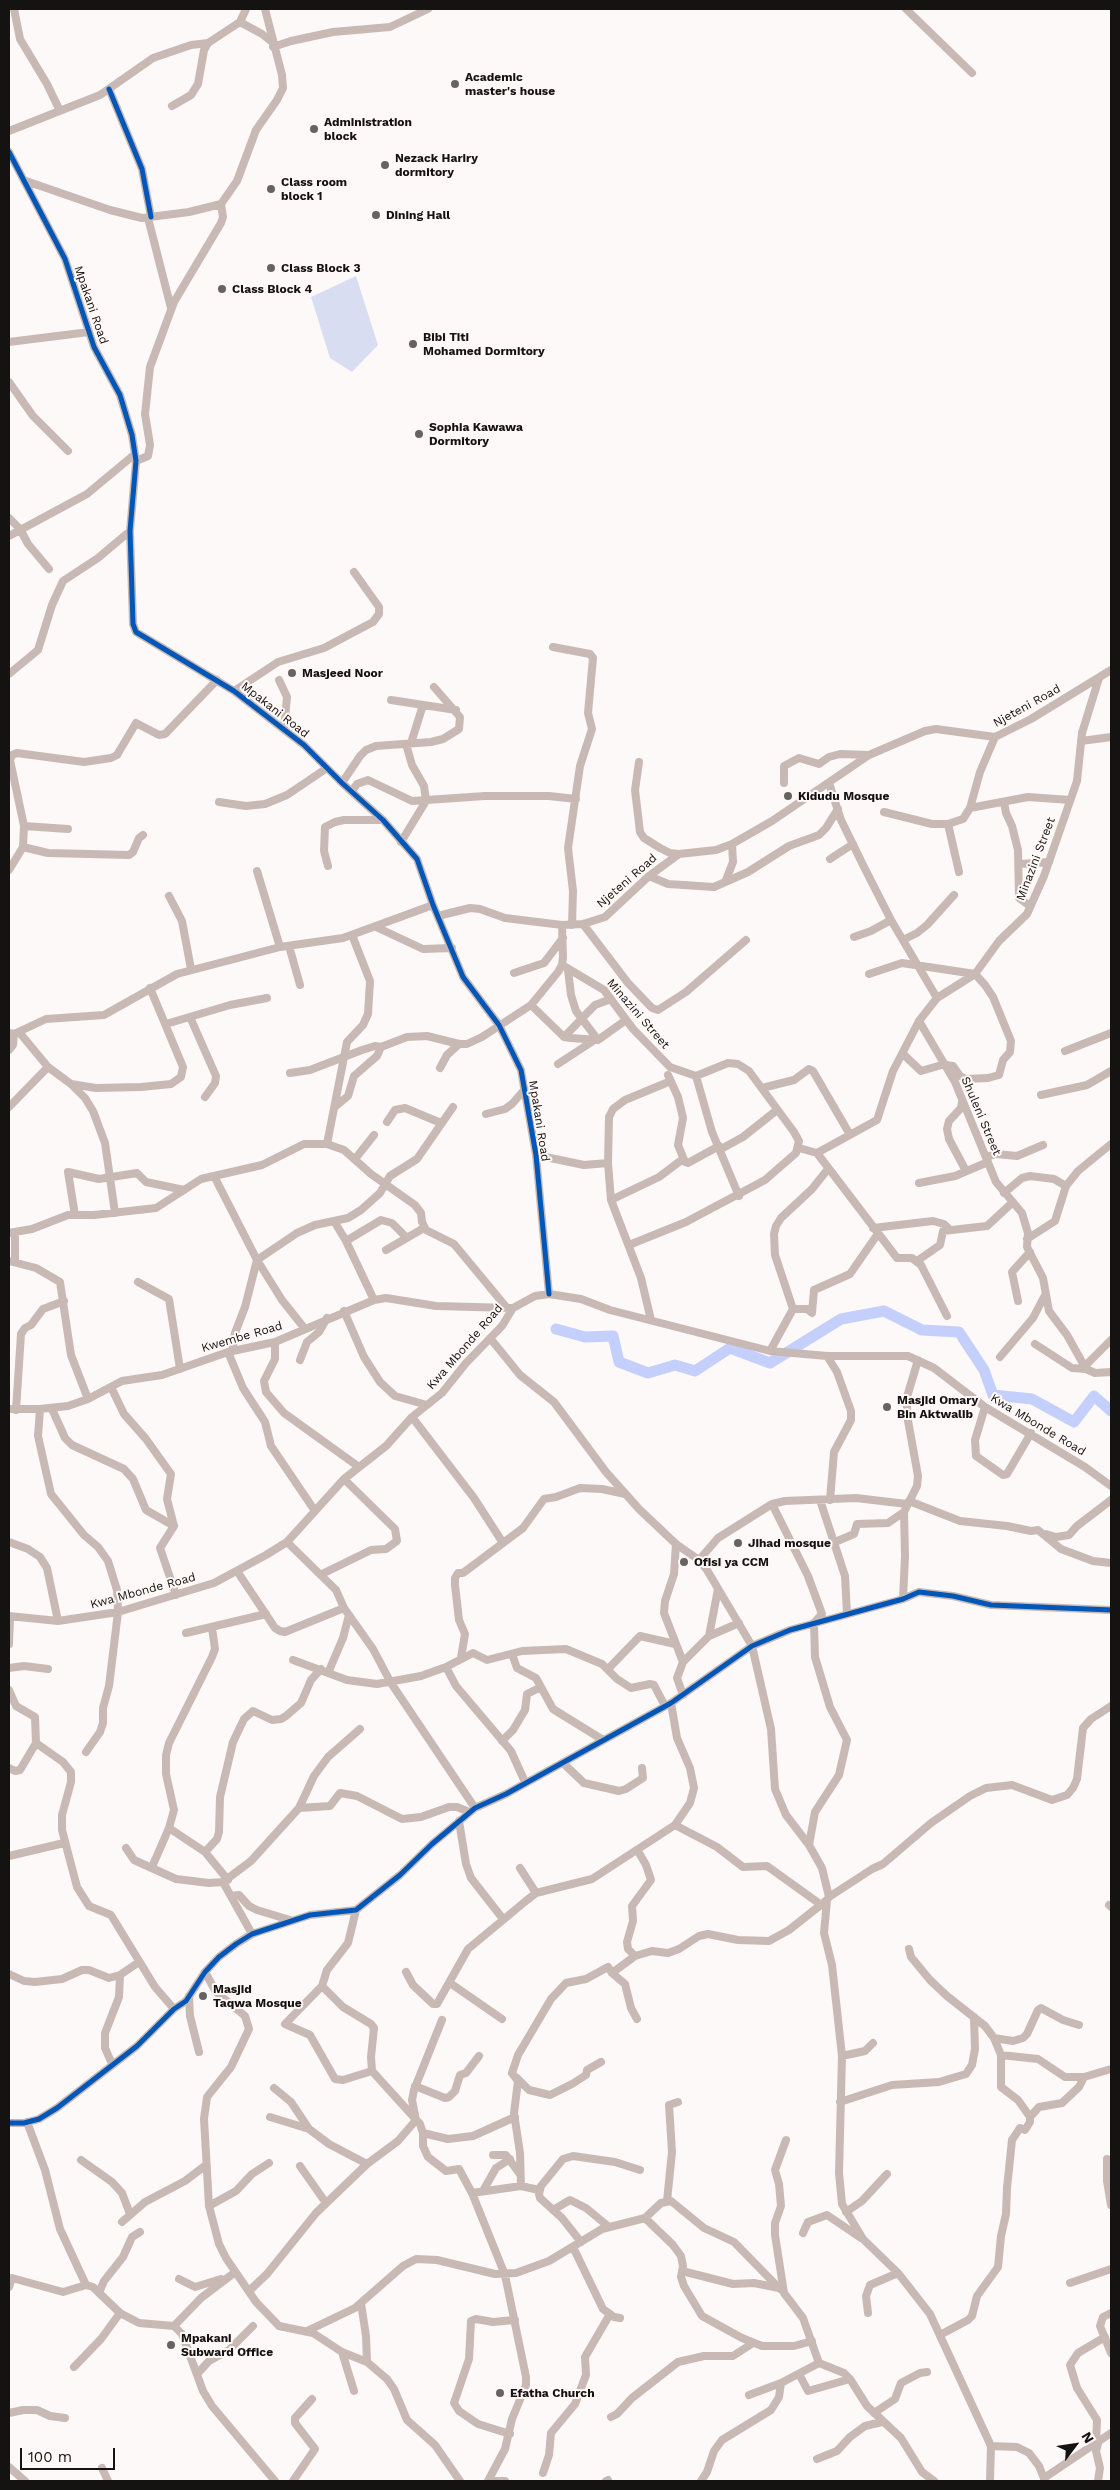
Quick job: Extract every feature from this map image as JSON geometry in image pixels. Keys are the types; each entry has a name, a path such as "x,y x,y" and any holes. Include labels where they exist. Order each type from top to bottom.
{"street":[{"path":"14,9 20,38 47,84 60,111"},
{"path":"9,131 90,100 153,58 191,45 208,43 240,22 246,9"},
{"path":"26,181 117,212 150,218 190,212 221,204 237,181 256,130 283,88 282,75 265,9"},
{"path":"273,44 333,32 390,27 428,9"},
{"path":"906,9 972,74"},
{"path":"240,22 262,34 273,44"},
{"path":"172,106 191,95 198,84 204,50 208,43"},
{"path":"108,89 142,170 150,218 171,309"},
{"name":"Mpakani Road","path":"9,153 26,181 65,258 98,356 120,395 136,458 130,531 133,624 136,632 234,691 304,745 382,820 420,866 433,906 463,977 499,1025 514,1052 525,1089 536,1155 549,1294"},
{"path":"9,536 86,494 136,458 148,456 150,444 145,414 150,368 171,309 221,223 223,217 221,204"},
{"path":"9,342 89,332"},
{"path":"9,382 33,416 68,451"},
{"path":"9,518 20,529 28,544 49,569"},
{"path":"9,674 38,650 52,605 63,581 98,558 130,531"},
{"path":"234,691 278,662 324,648 373,622 379,614 379,607 354,572"},
{"path":"553,647 590,654 593,658 588,713 592,729 584,750 568,848 573,891 572,925"},
{"name":"Njeteni Road","path":"438,916 470,908 480,909 505,918 562,925 583,924 605,917 649,876 679,854 716,850 732,844 772,821 869,755 936,729 995,737 1031,719 1111,670"},
{"name":"Minazini Street","path":"817,1152 877,1120 893,1071 919,1021 937,998 975,974 999,941 1019,922 1030,906 1049,862 1080,769 1081,741 1099,678"},
{"path":"9,870 23,847 24,826 10,760 12,755 17,753 84,762 111,758 117,755 136,723 160,735 165,734 217,680"},
{"path":"280,680 287,697 284,729"},
{"path":"342,783 366,750 376,746 431,742 453,734 459,729 461,723 456,710 434,687"},
{"path":"391,700 456,710"},
{"path":"402,842 426,801 424,786 412,764 408,744 423,705"},
{"path":"884,812 922,823 948,824 963,819 970,808 980,772 995,737"},
{"path":"1081,741 1111,737"},
{"path":"784,783 784,766 799,758 820,764 829,757 840,754 869,755"},
{"path":"639,762 635,790 640,832 644,838 660,848 670,853 679,854"},
{"path":"219,802 246,806 265,804 287,795 327,768"},
{"path":"352,791 357,784 368,780 405,799 426,801 485,796 549,796 576,799"},
{"path":"829,783 853,844 891,920 937,998"},
{"path":"970,808 1028,797 1070,800"},
{"path":"1004,802 1006,813 1016,838 1020,864 1019,898 1030,906"},
{"path":"649,876 668,884 712,887 748,872 789,846 819,835 826,828 838,809"},
{"path":"328,866 324,851 326,828 344,820 382,820"},
{"path":"948,824 958,872"},
{"path":"24,826 68,829"},
{"path":"23,847 48,853 129,855 133,852 138,838 143,835"},
{"path":"726,880 733,862 732,844"},
{"path":"830,859 853,844"},
{"path":"1020,864 1049,862"},
{"path":"257,871 280,947"},
{"path":"903,940 927,925 954,895"},
{"path":"169,896 182,921 190,969"},
{"path":"14,1033 46,1019 104,1015 150,988 190,969 280,947 352,935 433,906"},
{"path":"854,936 867,933 891,920"},
{"path":"583,924 628,983 652,1008 658,1010 686,992 746,940"},
{"path":"562,925 565,968 571,995 581,1020 596,1040"},
{"path":"376,927 417,948 452,948"},
{"path":"327,1144 348,1042 367,1019 371,988 368,974 352,935"},
{"path":"514,973 544,963 563,938"},
{"path":"289,946 300,985"},
{"path":"870,974 896,964 917,965 975,974 993,997 1011,1041 1010,1052 1003,1060 1000,1073 996,1077 966,1079 960,1076 953,1066 946,1064 922,1071 903,1054"},
{"path":"290,1073 310,1070 370,1047 381,1047 407,1037 428,1036 458,1044 472,1042 531,1005 565,968"},
{"name":"Minazini Street","path":"565,968 596,983 652,1050 670,1067 696,1076"},
{"path":"71,1084 96,1088 135,1087 171,1084 181,1077 183,1068 150,988"},
{"path":"166,1024 230,1005 267,998"},
{"path":"564,1036 595,1005 611,1000"},
{"path":"531,1005 564,1036 596,1040"},
{"path":"190,1017 216,1076 215,1083 205,1097"},
{"path":"558,1064 626,1020"},
{"name":"Shuleni Street","path":"919,1021 946,1064 996,1182 1013,1202 1023,1218 1028,1233 1027,1239"},
{"path":"9,1050 14,1042 14,1033"},
{"path":"14,1033 48,1068 71,1084 85,1098 100,1126 111,1178 115,1213"},
{"path":"1065,1051 1111,1033"},
{"path":"440,1068 447,1054 458,1044"},
{"path":"336,1106 348,1096 354,1076 377,1056 381,1047"},
{"path":"739,1196 704,1109 696,1076 728,1063 738,1064 750,1071 794,1132 799,1148"},
{"path":"9,1107 48,1068"},
{"path":"762,1088 794,1080 809,1069 813,1071 850,1133"},
{"path":"1041,1095 1087,1085 1111,1071"},
{"path":"668,1075 678,1098 683,1118 678,1145 683,1159 688,1164 743,1137 777,1110"},
{"path":"651,1320 641,1278 611,1200 608,1162 610,1117 613,1109 625,1100 666,1084"},
{"path":"486,1114 505,1109 525,1089"},
{"path":"962,1102 961,1108 950,1121 947,1130 949,1139 966,1171"},
{"path":"315,1511 271,1446 265,1422 243,1388 230,1351 245,1307 257,1260 297,1232 348,1218 361,1210 380,1193 390,1176 417,1159 454,1107"},
{"path":"387,1122 395,1110 405,1108 441,1123"},
{"path":"354,1159 374,1136"},
{"path":"88,1399 71,1355 62,1288 56,1278 12,1261 12,1233 68,1215 115,1213 156,1208 201,1179 262,1164 304,1144 336,1145 385,1185 406,1196 419,1209 424,1228 454,1244 510,1308"},
{"path":"1085,1368 1067,1336 1049,1311 1044,1297 1042,1278 1030,1252 1027,1239 1055,1221 1066,1186 1078,1171 1111,1144"},
{"path":"919,1183 944,1179 966,1171 996,1154 1017,1156 1043,1145"},
{"path":"799,1148 817,1152 875,1232 897,1258 912,1258 917,1261 947,1316"},
{"path":"629,1246 686,1222 739,1196 765,1180 799,1148"},
{"path":"536,1155 584,1165 608,1162"},
{"path":"611,1200 659,1177 683,1159"},
{"path":"770,1351 793,1309 775,1255 774,1234 781,1218 808,1193 828,1169"},
{"path":"75,1215 68,1172 99,1179 137,1173 146,1182 184,1190"},
{"path":"214,1176 257,1260 282,1300 305,1329"},
{"path":"1004,1193 1022,1178 1030,1176 1054,1179 1066,1186"},
{"path":"917,1261 940,1245 943,1231 986,1226 1013,1202"},
{"path":"346,1241 381,1220 392,1223 407,1238"},
{"path":"334,1221 346,1241 374,1300"},
{"path":"793,1309 807,1309 812,1313 814,1290 850,1274 875,1232 933,1221 944,1224 950,1230"},
{"path":"386,1250 424,1228"},
{"path":"1018,1301 1012,1272 1030,1252"},
{"path":"138,1282 169,1299 180,1369"},
{"name":"Kwa Mbonde Road","path":"10,1616 58,1621 118,1612 214,1583 288,1542 344,1479 386,1446 412,1417 442,1393 466,1363 490,1338 510,1308 535,1296 549,1294 581,1299 610,1310 770,1351 828,1356 902,1355 918,1360 934,1368 985,1407 1031,1433 1111,1486"},
{"path":"1000,1357 1033,1318 1044,1297"},
{"name":"Kwembe Road","path":"12,1410 52,1408 88,1399 122,1381 162,1375 230,1351 274,1342 327,1318 374,1300 386,1298 436,1306 510,1308"},
{"path":"12,1410 21,1334 25,1328 31,1325 42,1309 64,1301"},
{"path":"344,1311 364,1357 380,1382 396,1396 428,1405"},
{"path":"300,1360 307,1342 319,1332 327,1318"},
{"path":"490,1338 520,1375 554,1402 606,1472 626,1494 676,1544 699,1560 752,1646 771,1729 775,1789 786,1814 822,1868 825,1900 824,1933 832,1965 842,2056 839,2173 842,2204 863,2239"},
{"path":"1085,1368 1111,1340"},
{"path":"274,1342 275,1360 264,1380 266,1392 284,1413 359,1467"},
{"path":"1035,1344 1072,1368 1085,1368 1095,1373 1111,1372"},
{"path":"828,1356 837,1372 851,1411 851,1420 834,1452 830,1500"},
{"path":"903,1599 905,1556 904,1512 917,1486 918,1476 907,1415 907,1398 918,1360"},
{"path":"111,1387 124,1414 171,1474 167,1499 174,1526 160,1548 176,1595"},
{"path":"985,1407 976,1440 976,1456 1003,1475 1007,1474 1031,1433"},
{"path":"52,1408 65,1438 72,1445 124,1469 132,1479 146,1510 174,1526"},
{"path":"40,1409 38,1436 51,1494 84,1535 98,1548 114,1576 119,1602 109,1686 103,1708 103,1723 100,1732 86,1752"},
{"path":"412,1417 478,1504 503,1543"},
{"path":"322,1574 372,1550 386,1549 397,1541 395,1528 344,1479"},
{"path":"461,1658 465,1634 459,1620 455,1578 458,1573 463,1573 524,1528 544,1499 556,1497 580,1488 602,1489 626,1494"},
{"path":"699,1560 718,1538 772,1504 785,1501 856,1498 908,1503 960,1522 1008,1526 1042,1532 1056,1537 1070,1535 1082,1522 1111,1500"},
{"path":"820,1500 845,1576 847,1614"},
{"path":"772,1504 808,1576 822,1614 814,1623 815,1657 830,1707 847,1740 839,1775 815,1812 808,1845"},
{"path":"834,1542 854,1534 857,1524 888,1523 904,1512"},
{"path":"1042,1532 1061,1549 1093,1561 1111,1563"},
{"path":"9,1542 28,1549 40,1557 47,1568 58,1621"},
{"path":"288,1542 336,1590 347,1611 373,1649 391,1683 472,1810"},
{"path":"676,1544 674,1574 665,1601 664,1613 683,1662"},
{"path":"237,1571 275,1628 284,1632 347,1611"},
{"path":"710,1636 718,1589"},
{"path":"9,2123 39,2119 57,2108 137,2046 189,1996 205,1972 219,1956 252,1934 310,1915 356,1910 400,1875 472,1810 563,1763 668,1704 752,1646 814,1623 903,1599 919,1592 953,1596 990,1605 1111,1610"},
{"path":"205,1852 217,1839 220,1797 233,1742 244,1720 253,1711 272,1720 286,1716 305,1698 311,1680 325,1671 343,1638 347,1611"},
{"path":"186,1633 266,1614"},
{"path":"9,1644 10,1616"},
{"path":"683,1695 677,1678 683,1662 710,1636 739,1623"},
{"path":"152,1867 169,1828 174,1801 166,1774 166,1755 170,1742 215,1649 212,1628"},
{"path":"608,1669 640,1636 675,1644"},
{"path":"293,1660 347,1680 377,1684 391,1683 446,1667 476,1652 487,1660 544,1649 566,1649 595,1660 631,1688 650,1684 654,1686 668,1704 677,1738 690,1768 694,1788 690,1804 675,1825 638,1851 592,1878 536,1893 468,1949 456,1966 440,2002 435,2004 413,1985 406,1972"},
{"path":"512,1654 517,1668 533,1676 541,1687 547,1702 553,1708 603,1740"},
{"path":"9,1668 24,1666 48,1669"},
{"path":"446,1667 456,1686 511,1751 525,1782"},
{"path":"502,1741 513,1730 525,1710 527,1694 541,1687"},
{"path":"9,1690 16,1706 35,1717 36,1744 20,1770 15,1772 9,1768"},
{"path":"612,1973 635,1956 652,1951 668,1953 680,1949 699,1936 708,1934 738,1940 769,1941 789,1930 825,1900 872,1869 883,1864 931,1823 964,1800 986,1788 1012,1785 1052,1800 1067,1795 1077,1779 1083,1728 1091,1719 1111,1706"},
{"path":"126,1848 134,1860 176,1879 209,1883 225,1881 269,1843 299,1808 314,1776 328,1757 360,1729"},
{"path":"36,1744 63,1762 72,1772 62,1815 64,1843 77,1887 89,1906 111,1915 163,1999 174,2009"},
{"path":"563,1763 584,1783 619,1790 626,1789 643,1778 642,1768"},
{"path":"299,1808 330,1806 342,1793 357,1796 402,1819 421,1817 449,1807 472,1810"},
{"path":"459,1822 466,1864 471,1878 503,1920"},
{"path":"675,1825 717,1847 743,1867 767,1866 825,1900"},
{"path":"169,1828 205,1852 225,1881 252,1934"},
{"path":"9,1856 64,1843"},
{"path":"635,1956 628,1949 627,1942 632,1921 632,1906 651,1880 646,1865 638,1851"},
{"path":"520,1868 536,1893"},
{"path":"231,1896 239,1895 249,1906 257,1910 292,1921"},
{"path":"356,1910 348,1943 327,1970 322,1986 285,2024 310,2035 335,2079 343,2080 372,2071"},
{"path":"909,1949 911,1958 930,1980 974,2017 994,2038 1001,2055 1001,2086 1018,2100 1030,2117"},
{"path":"9,1974 24,1981 35,1982 62,1979 82,1970 89,1970 109,1978 120,1975 139,1962"},
{"path":"512,2073 518,2055 559,1990 566,1983 586,1979 608,1967 625,1984 631,2008 637,2019"},
{"path":"205,1972 216,1992 245,2016 249,2029 231,2067 207,2097 204,2119 206,2165 210,2196 209,2206 219,2244 234,2273 278,2326 307,2331 342,2352 367,2362 387,2379 394,2389 407,2420 435,2445 460,2481"},
{"path":"112,2064 105,2048 105,2033 119,1997 120,1975"},
{"path":"450,1983 502,2019"},
{"path":"322,1986 343,2007 371,2024 374,2028 370,2057 372,2071 416,2120 423,2133 422,2146 428,2157 446,2171 459,2169 472,2193 505,2275 516,2320 526,2385 512,2419 505,2449 488,2481 505,2481"},
{"path":"189,1996 190,2016 199,2052"},
{"path":"994,2038 1013,2041 1023,2038 1027,2034 1038,2010 1041,2008 1063,2020 1079,2025"},
{"path":"840,2102 892,2085 939,2082 966,2074 972,2065 975,2049 974,2017"},
{"path":"416,2120 412,2100 415,2086 442,2020"},
{"path":"842,2056 865,2050 873,2043"},
{"path":"1001,2055 1038,2059 1065,2077 1084,2077 1111,2069"},
{"path":"415,2086 445,2098 449,2097 455,2091 460,2075 466,2073 479,2056"},
{"path":"512,2073 529,2090 550,2094 572,2084 586,2075 587,2070 601,2062"},
{"path":"512,2073 518,2081 514,2105 521,2164 519,2173 520,2186"},
{"path":"940,2334 968,2320 972,2316 977,2296 998,2267 1001,2236 1006,2214 1012,2140 1016,2132 1020,2128 1025,2130 1030,2122 1030,2117 1039,2107 1062,2103 1079,2087 1084,2077"},
{"path":"274,2088 291,2102 310,2129 328,2144 367,2164"},
{"path":"307,2331 330,2321 361,2303 403,2266 416,2259 437,2260 505,2275 533,2268 609,2227 645,2218 667,2201 672,2152 669,2105 678,2102"},
{"path":"270,2117 310,2129"},
{"path":"423,2133 448,2139 473,2136 515,2117"},
{"path":"249,2291 267,2274 326,2203 367,2164 398,2141 416,2120"},
{"path":"27,2122 45,2170 60,2229 86,2285"},
{"path":"782,2289 775,2235 775,2223 781,2206 779,2184 775,2170 786,2140"},
{"path":"493,2155 506,2155 519,2173"},
{"path":"581,2242 540,2198 539,2190 563,2159 567,2157 615,2162 640,2170"},
{"path":"483,2191 496,2168 510,2159"},
{"path":"1107,2159 1107,2181 1111,2205"},
{"path":"81,2160 122,2193 130,2214"},
{"path":"209,2206 236,2190 252,2174 268,2163"},
{"path":"122,2222 156,2194 185,2181 206,2165"},
{"path":"300,2166 326,2203"},
{"path":"846,2212 862,2201 887,2174"},
{"path":"472,2193 520,2186 539,2190"},
{"path":"553,2210 570,2200 586,2208 609,2227"},
{"path":"667,2201 671,2201 704,2228 734,2242 782,2289 803,2318 818,2363"},
{"path":"803,2233 808,2222 827,2215 863,2239 898,2273 930,2314 991,2446 990,2481"},
{"path":"645,2218 681,2256 684,2286 702,2316 752,2343 778,2347 794,2346 812,2341"},
{"path":"99,2293 104,2281 123,2257 132,2236 140,2232"},
{"path":"573,2247 600,2304 610,2314 620,2318"},
{"path":"1070,2283 1111,2269"},
{"path":"682,2271 733,2284 761,2284 782,2289"},
{"path":"174,2326 201,2298 234,2273"},
{"path":"868,2313 866,2296 870,2285 898,2273"},
{"path":"9,2287 10,2277 63,2292 86,2285 93,2287 120,2313 138,2323 174,2326 182,2334 198,2373 203,2391 212,2406 274,2481"},
{"path":"179,2279 195,2287 226,2278"},
{"path":"361,2303 366,2336 367,2362"},
{"path":"74,2367 94,2346 120,2313"},
{"path":"1111,2313 1101,2320 1100,2326 1111,2353"},
{"path":"544,2473 549,2455 551,2433 575,2404 586,2375 585,2357 610,2314"},
{"path":"510,2434 478,2424 459,2410 454,2403 469,2359 471,2322 476,2319 493,2322 516,2320"},
{"path":"198,2373 209,2361 229,2350 253,2326"},
{"path":"1098,2481 1100,2468 1096,2451 1098,2441 1097,2420 1077,2388 1070,2365 1078,2353 1105,2337"},
{"path":"611,2417 678,2362 704,2356 733,2356 752,2343"},
{"path":"342,2352 354,2392"},
{"path":"750,2395 781,2383 818,2363"},
{"path":"818,2363 844,2373 850,2379 882,2422 901,2438 922,2472 934,2481"},
{"path":"874,2412 895,2399 901,2383 920,2373 927,2372"},
{"path":"799,2374 808,2391 850,2379"},
{"path":"701,2481 708,2472 714,2451 722,2440 771,2410 779,2396 781,2383"},
{"path":"293,2481 315,2449 295,2423 295,2418 312,2399"},
{"path":"9,2413 37,2410 50,2416 66,2418"},
{"path":"817,2459 837,2451 850,2437 865,2426 882,2422"},
{"path":"991,2446 1017,2447 1029,2453 1045,2480 1111,2432"},
{"path":"9,2467 25,2481"},
{"path":"102,2468 108,2481"}],"shaded area":[{"path":"356,276 378,345 352,372 330,358 311,297"}],"waterway":[{"path":"556,1329 585,1337 613,1336 619,1362 648,1373 675,1365 695,1371 730,1348 770,1363 841,1319 884,1311 922,1330 959,1332 984,1370 993,1395 1032,1399 1074,1422 1094,1396 1111,1411"}],"cycle path":[{"path":"109,89 142,169 151,217"},
{"path":"9,152 65,259 94,347 120,395 132,435 136,461 130,531 133,624 136,632 234,691 304,745 383,820 417,859 433,905 463,977 499,1025 521,1070 536,1155 549,1294"},
{"path":"9,2123 24,2123 39,2119 57,2108 137,2046 174,2009 186,2001 205,1972 219,1957 236,1944 252,1934 310,1915 356,1910 400,1875 432,1844 475,1808 506,1794 671,1703 752,1646 790,1630 903,1599 919,1592 953,1596 991,1605 1111,1610"}],"place":[{"name":"Academic master's house","path":"455,84"},
{"name":"Administration block","path":"314,129"},
{"name":"Nezack Hariry dormitory","path":"385,165"},
{"name":"Class room block 1","path":"271,189"},
{"name":"Dining Hall","path":"376,215"},
{"name":"Class Block 3","path":"271,268"},
{"name":"Class Block 4","path":"222,289"},
{"name":"Bibi Titi Mohamed Dormitory","path":"413,344"},
{"name":"Sophia Kawawa Dormitory","path":"419,434"},
{"name":"Masjeed Noor","path":"292,673"},
{"name":"Kidudu Mosque","path":"788,796"},
{"name":"Masjid Omary Bin Aktwalib","path":"887,1407"},
{"name":"Jihad mosque","path":"738,1543"},
{"name":"Ofisi ya CCM","path":"684,1562"},
{"name":"Masjid Taqwa Mosque","path":"203,1996"},
{"name":"Mpakani Subward Office","path":"171,2345"},
{"name":"Efatha Church","path":"500,2393"}]}
